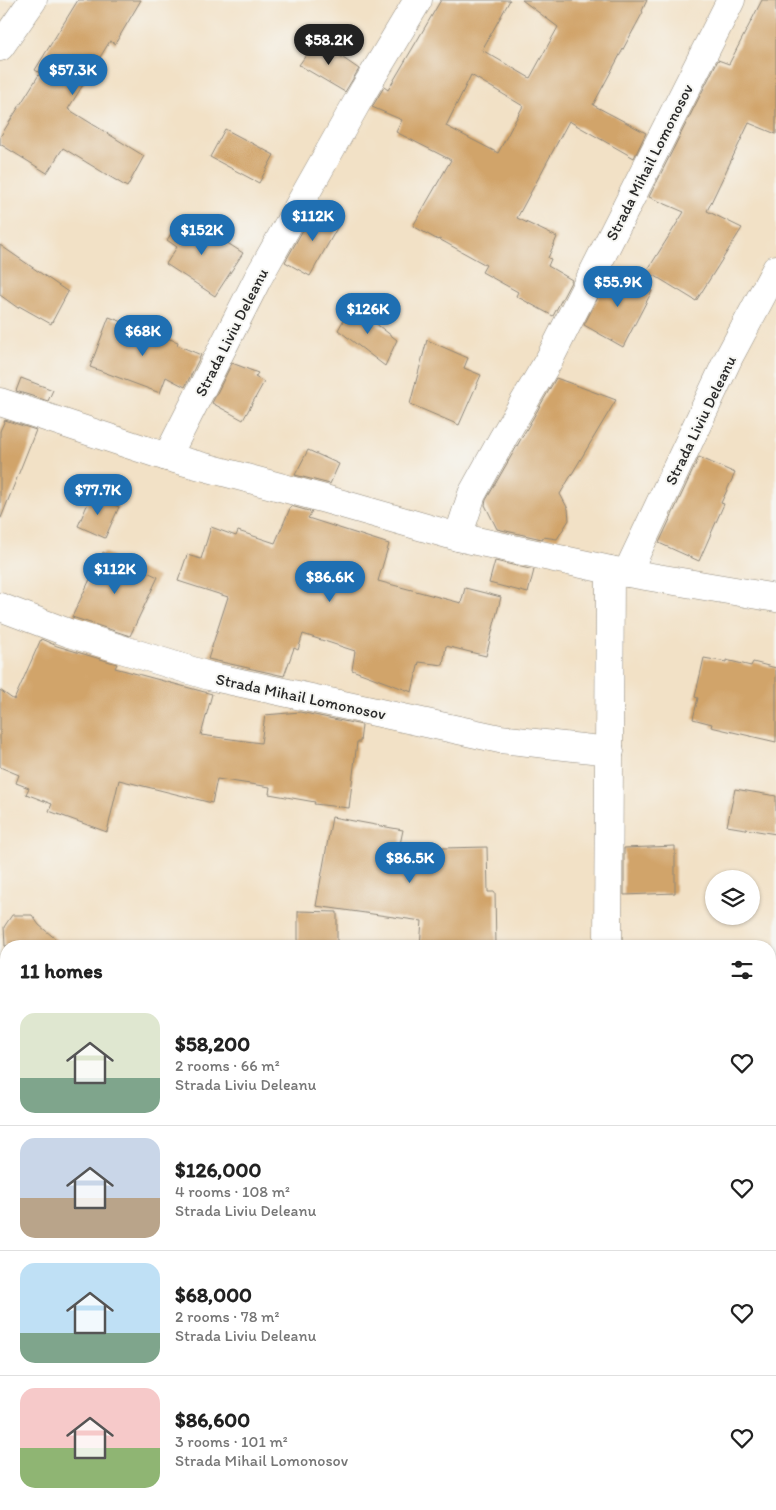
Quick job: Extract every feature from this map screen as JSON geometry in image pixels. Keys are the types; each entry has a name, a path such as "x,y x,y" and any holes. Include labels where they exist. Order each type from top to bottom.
{"street":[{"path":"0,47 33,0"},
{"name":"Strada Liviu Deleanu","path":"167,457 258,278 364,90 418,0"},
{"name":"Strada Mihail Lomonosov","path":"458,538 472,494 550,358 731,0"},
{"name":"Strada Liviu Deleanu","path":"619,571 776,269"},
{"path":"0,402 167,457 325,499 458,538 619,571 776,598"},
{"path":"608,940 610,751 619,571"},
{"name":"Strada Mihail Lomonosov","path":"0,607 69,634 209,676 500,739 610,751"}],"building":[{"path":"78,0 141,0 115,44 110,41 68,109 144,156 127,187 63,148 47,173 0,144 0,137 40,73 35,70"},
{"path":"441,0 510,0 482,50 530,78 558,27 522,0 647,0 643,12 593,105 646,133 634,158 569,121 517,218 557,237 548,258 551,259 548,266 572,280 553,316 516,296 518,292 482,272 486,265 413,226 451,160 396,132 402,120 372,107 384,87 388,90","holes":["471,75 523,106 498,153 446,126"]},
{"path":"762,0 776,0 776,134 749,123 707,211 742,228 696,301 647,271 684,212 649,197 718,60 729,64"},
{"path":"317,40 359,69 345,92 299,65"},
{"path":"225,129 274,155 259,183 210,157"},
{"path":"316,207 341,221 310,276 285,262"},
{"path":"184,215 243,253 215,296 166,264 177,247 167,240"},
{"path":"0,245 68,292 51,324 19,306 18,308 0,295"},
{"path":"612,270 652,291 623,347 584,325"},
{"path":"352,305 397,340 385,366 338,330"},
{"path":"109,317 178,342 177,345 201,355 185,387 166,377 160,393 90,367"},
{"path":"427,340 468,358 464,368 481,375 459,425 410,404"},
{"path":"232,363 258,373 255,377 264,382 243,420 212,403"},
{"path":"21,378 53,390 48,401 16,391"},
{"path":"556,378 616,400 560,494 568,509 569,520 557,539 543,537 542,539 497,529 485,505 486,500"},
{"path":"5,420 36,430 0,518 0,431"},
{"path":"308,450 339,464 330,484 295,475"},
{"path":"699,457 735,473 721,503 724,504 699,561 659,543"},
{"path":"92,494 119,507 105,538 78,526"},
{"path":"291,506 312,512 308,518 389,544 378,581 461,603 465,588 501,597 486,656 446,646 443,665 419,662 412,692 352,670 355,651 303,634 298,650 294,648 284,676 208,659 228,597 178,581 187,555 201,559 211,527 236,536 238,531 275,543"},
{"path":"103,552 158,577 130,636 72,617"},
{"path":"495,561 534,570 528,593 489,583"},
{"path":"41,639 57,646 117,664 115,668 212,694 201,735 261,743 265,715 300,712 362,725 360,742 357,742 349,808 314,804 315,802 269,794 270,787 217,779 212,803 119,780 107,832 49,811 52,804 26,794 29,788 16,783 19,775 0,767 0,690 14,700"},
{"path":"704,658 726,662 726,660 751,666 753,662 776,668 776,742 711,727 712,724 693,719 698,698 695,697"},
{"path":"735,789 776,796 776,834 727,826"},
{"path":"332,817 403,830 399,849 487,847 488,892 495,892 496,940 420,940 422,921 316,906"},
{"path":"675,846 675,893 624,895 624,848"},
{"path":"298,911 337,912 337,940 298,940"},
{"path":"12,915 32,915 39,925 57,940 5,940 4,927"}]}
